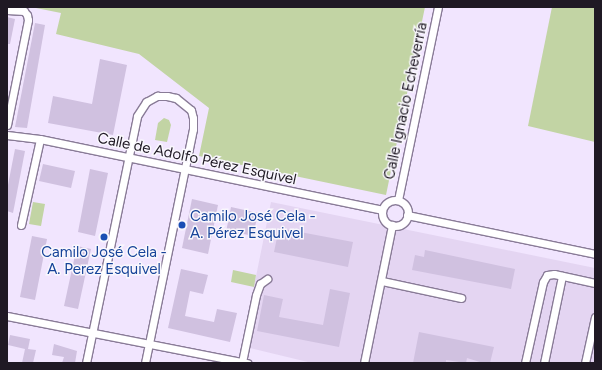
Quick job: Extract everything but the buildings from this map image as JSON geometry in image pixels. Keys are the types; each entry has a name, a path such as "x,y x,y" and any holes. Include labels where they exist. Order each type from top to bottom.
{"street":[{"name":"Calle Ignacio Echeverría","path":"398,200 438,7"},
{"path":"7,10 24,11 28,20 7,125"},
{"path":"86,363 137,116 146,102 157,96 166,96 176,98 191,110 193,129 145,363"},
{"name":"Calle de Adolfo Pérez Esquivel","path":"7,135 40,139 382,210"},
{"path":"21,225 40,139"},
{"path":"398,200 405,205 407,215 402,223 392,225 385,221 382,210 388,202 398,200"},
{"path":"407,215 595,254"},
{"path":"364,363 382,281 392,225"},
{"path":"525,363 543,282 547,275 562,276 595,283"},
{"path":"544,363 562,276"},
{"path":"7,316 244,362 256,295 260,284 267,278"},
{"path":"382,281 461,298"},
{"path":"585,363 595,317"}],"shaded area":[{"path":"271,202 595,268 595,363 312,363 242,346"}],"green space":[{"path":"31,7 425,7 386,195 199,156 209,108 139,54 56,34 61,13"},
{"path":"552,7 595,7 595,142 528,126"},
{"path":"164,118 169,120 171,125 167,142 155,140 158,123"},
{"path":"33,202 45,204 41,226 29,224"},
{"path":"233,270 256,275 254,287 231,282"}],"place":[{"name":"Camilo José Cela - A. Pérez Esquivel","path":"182,225"},
{"name":"Camilo José Cela - A. Perez Esquivel","path":"104,237"}]}
